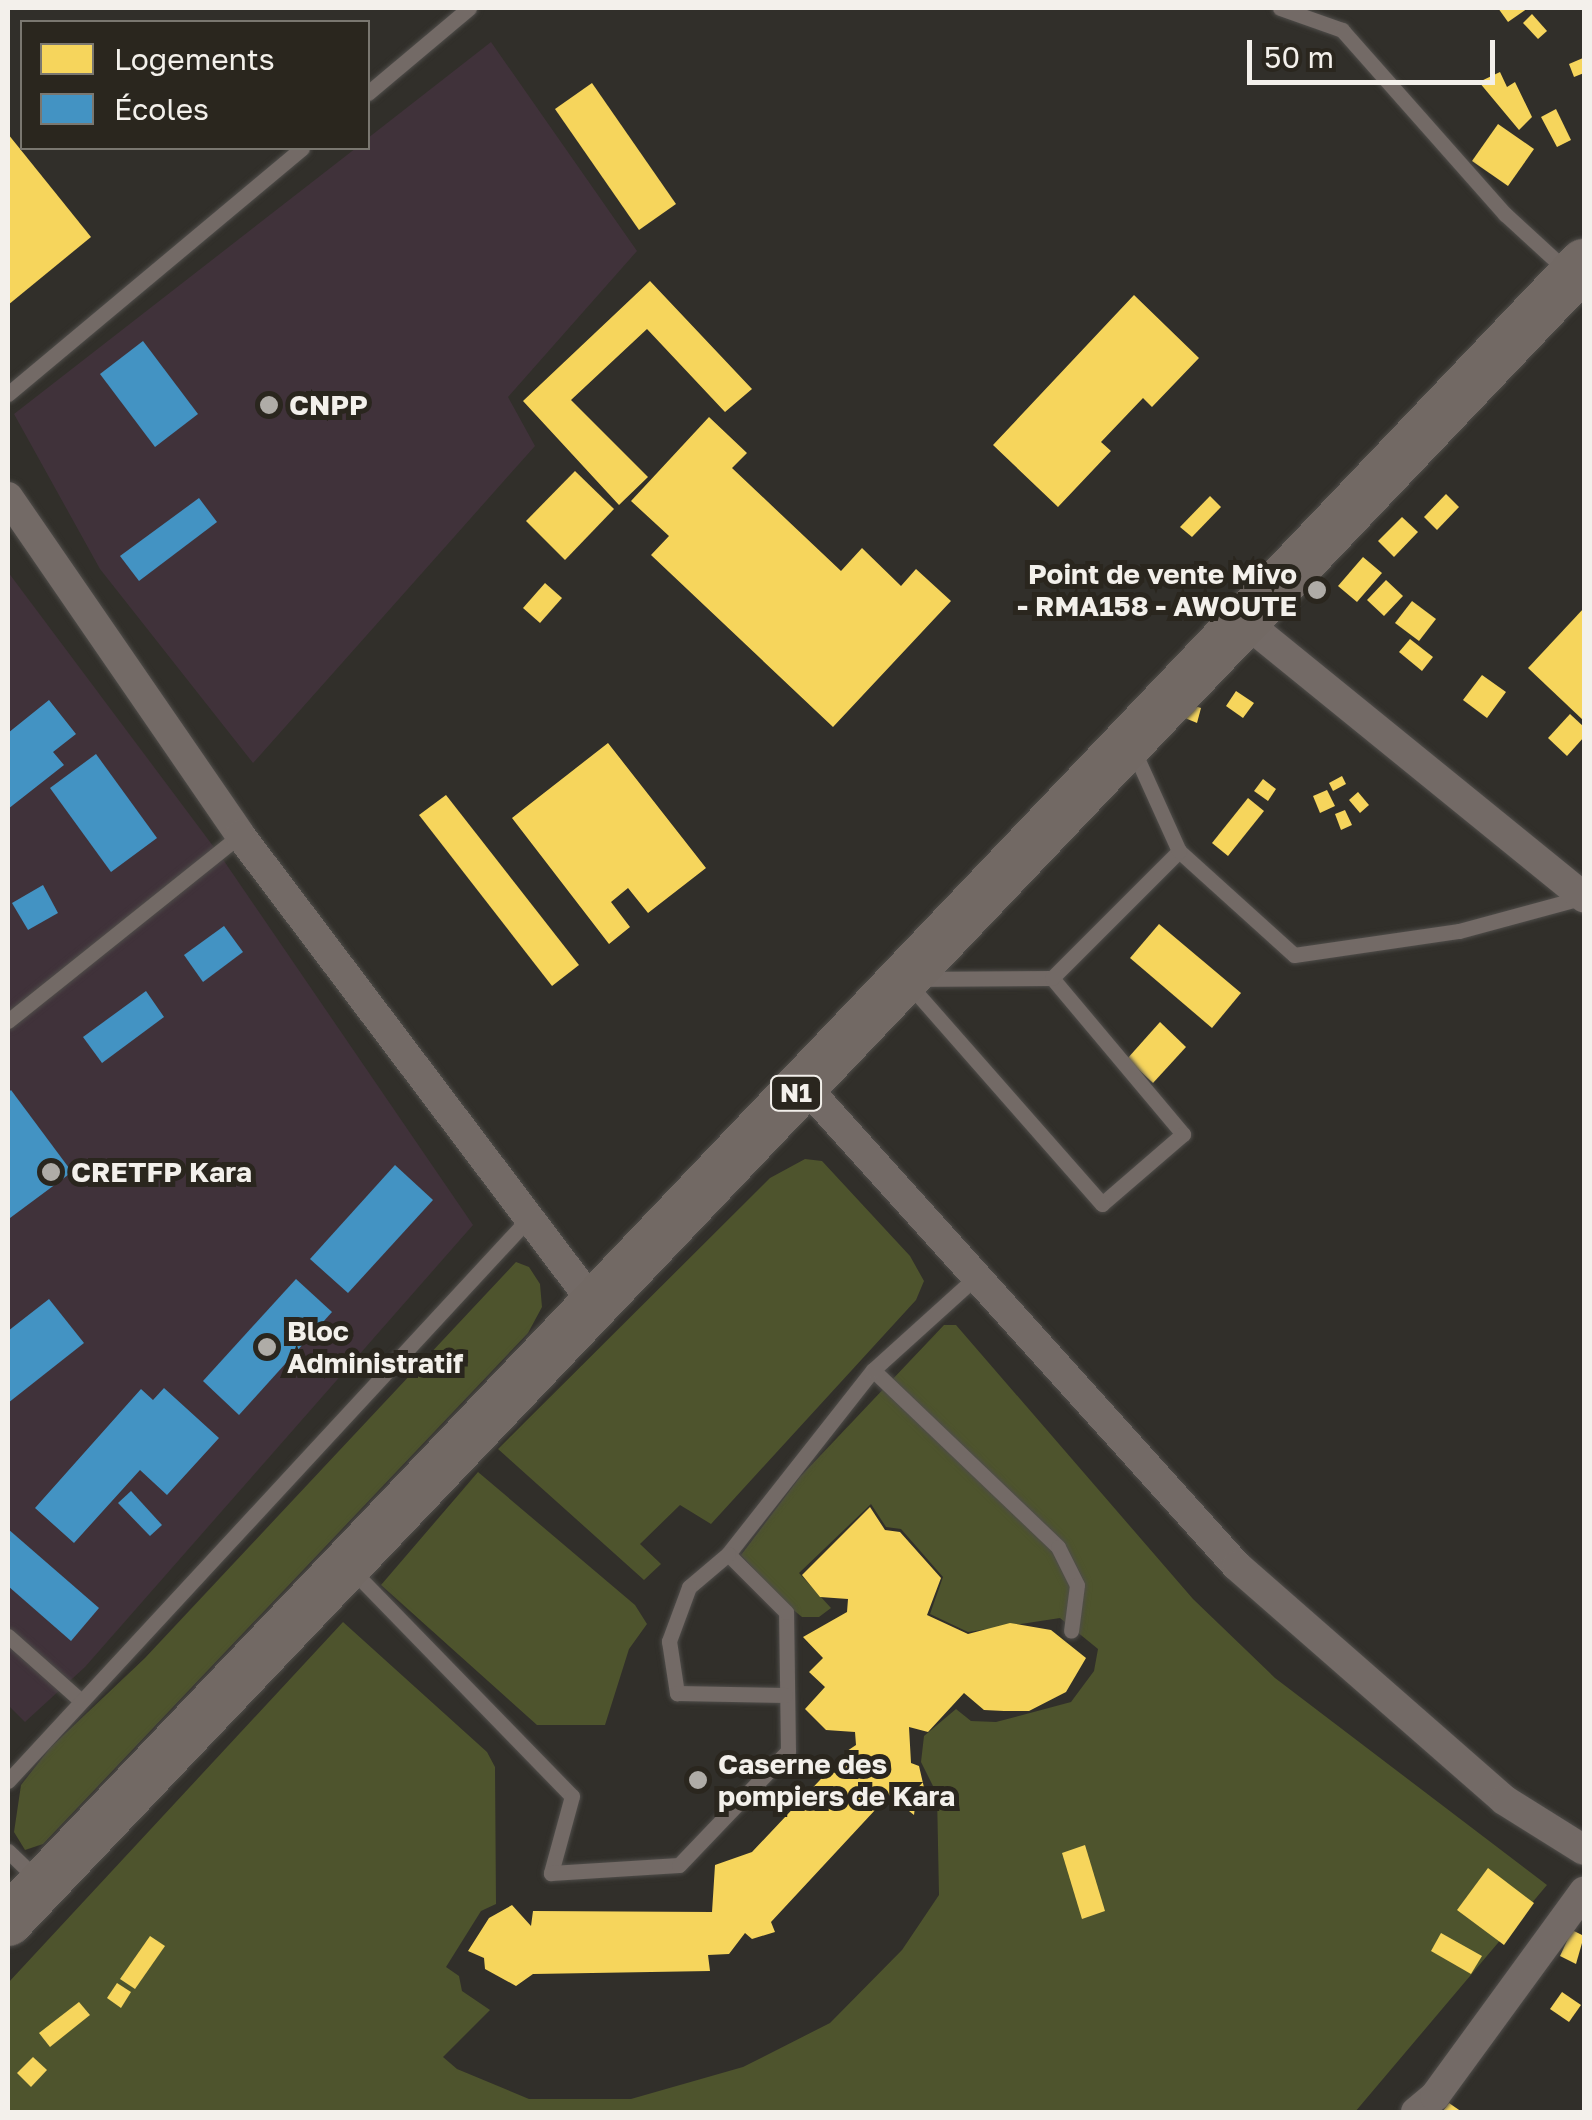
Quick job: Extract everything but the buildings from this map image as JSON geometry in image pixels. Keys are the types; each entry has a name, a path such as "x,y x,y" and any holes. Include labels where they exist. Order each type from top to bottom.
{"highway":[{"name":"N1","path":"8,1922 25,1867 346,1564 1579,270"}],"street":[{"path":"8,497 240,835 594,1304"},
{"path":"1244,621 1584,897"},
{"path":"804,1085 1237,1566 1504,1800 1584,1850"},
{"path":"1416,2112 1435,2096 1584,1892"}],"lane":[{"path":"370,91 470,8"},
{"path":"1280,8 1342,30 1504,214 1579,270"},
{"path":"8,394 300,150"},
{"path":"1130,742 1179,851 1294,955 1460,931 1584,897"},
{"path":"8,1021 240,835"},
{"path":"904,980 1052,978 1179,851"},
{"path":"904,980 1102,1204 1183,1134 1052,978"},
{"path":"8,1781 529,1218"},
{"path":"785,1695 677,1693 669,1641 688,1587 728,1554 873,1370 976,1277"},
{"path":"873,1370 1058,1547 1077,1585 1071,1631"},
{"path":"346,1564 572,1796 552,1874 679,1865 788,1751 786,1612 728,1554"},
{"path":"8,1636 80,1700"}],"shaded area":[{"name":"CNPP","path":"491,42 637,251 508,397 535,446 253,763 100,569 14,414 353,150 370,150 370,136"},
{"path":"8,572 222,858 473,1225 85,1667 25,1722 8,1705"}],"green space":[{"path":"805,1159 822,1161 910,1256 924,1281 916,1300 711,1524 680,1505 640,1544 661,1564 644,1580 498,1449 770,1178"},
{"path":"516,1262 529,1267 540,1284 542,1307 528,1333 43,1844 25,1850 14,1832 21,1785 50,1748 145,1658"},
{"path":"944,1325 956,1325 1193,1599 1275,1678 1547,1885 1355,2112 8,2112 8,1983 343,1622 487,1752 495,1767 496,1904 481,1911 446,1967 459,1976 462,1991 490,2010 443,2057 457,2069 529,2099 631,2099 743,2067 830,2023 902,1950 939,1895 937,1794 921,1762 924,1736 956,1709 971,1721 996,1722 1071,1702 1094,1671 1098,1649 1060,1618 968,1632 930,1614 943,1577 901,1529 886,1527 871,1504 799,1573 831,1608 819,1617 802,1617 741,1555 800,1477"},
{"path":"478,1472 635,1605 647,1624 629,1649 605,1725 537,1725 381,1585"}],"place":[{"name":"CNPP","path":"269,405"},
{"name":"Point de vente Mivo - RMA158 - AWOUTE","path":"1317,590"},
{"name":"CRETFP Kara","path":"51,1172"},
{"name":"Bloc Administratif","path":"267,1347"},
{"name":"Caserne des pompiers de Kara","path":"698,1780"}]}
